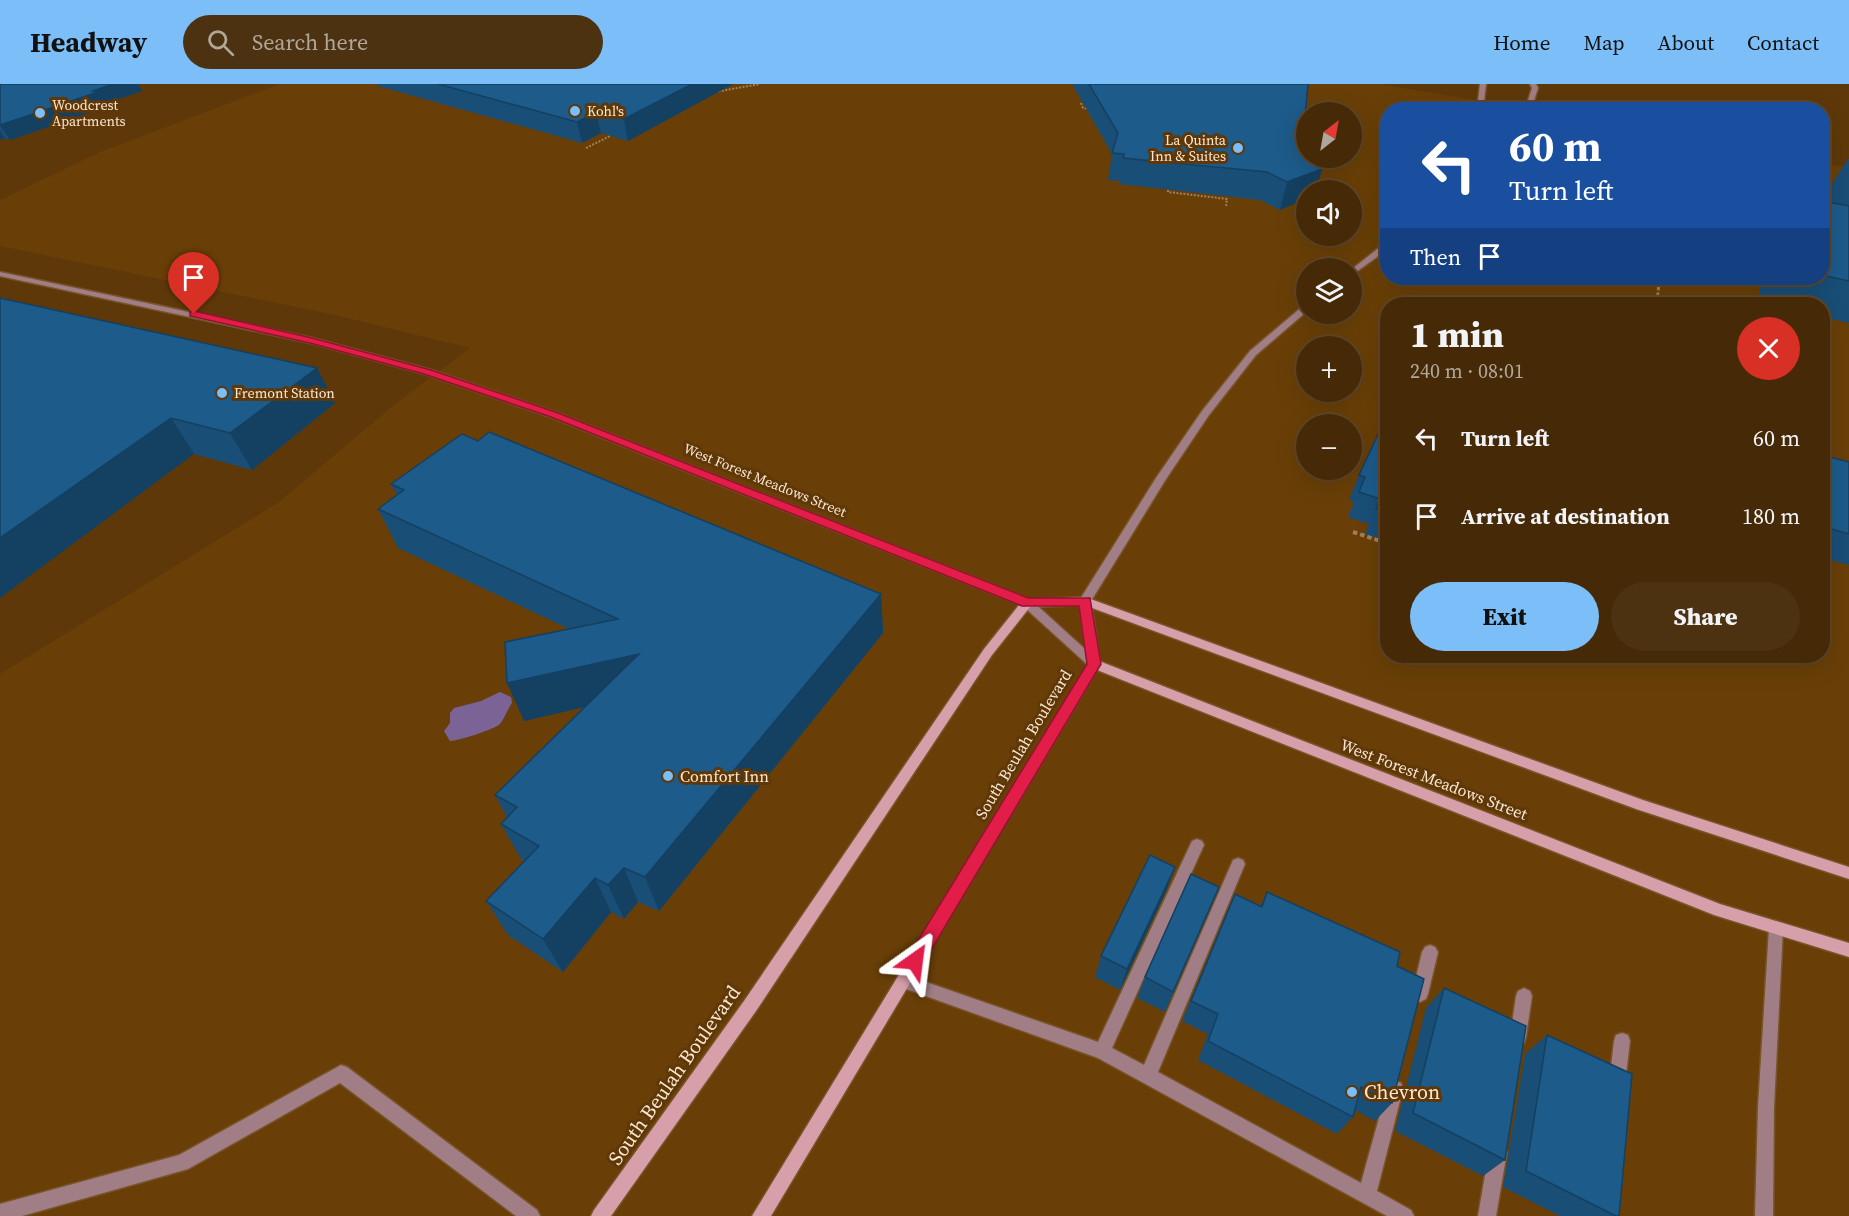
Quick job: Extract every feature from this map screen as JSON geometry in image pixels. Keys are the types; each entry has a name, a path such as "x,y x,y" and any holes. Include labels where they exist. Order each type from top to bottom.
{"main road":[{"name":"West Forest Meadows Street","path":"1027,603 1085,601 1641,805 1849,873"},
{"name":"South Beulah Boulevard","path":"600,1216 750,1006 988,652 1027,603"},
{"name":"West Forest Meadows Street","path":"1094,664 1719,910 1849,950"},
{"name":"South Beulah Boulevard","path":"761,1216 1094,664"}],"street":[{"path":"1481,102 1484,84"},
{"path":"1531,102 1535,88 1533,84"},
{"path":"1362,265 1380,251"},
{"name":"West Forest Meadows Street","path":"0,274 301,338 428,372 554,415 1027,603 1094,664"},
{"path":"1085,601 1161,478 1206,413 1253,353 1296,316"},
{"name":"South Beulah Boulevard","path":"1085,601 1094,664"},
{"path":"1102,1051 1197,845"},
{"path":"1149,1076 1238,864"},
{"path":"1764,1216 1766,1107 1776,928"},
{"path":"1415,1014 1430,952"},
{"path":"903,981 1102,1051 1405,1216"},
{"path":"1516,1049 1524,996"},
{"path":"1615,1099 1622,1041"},
{"path":"1367,1195 1400,1070"},
{"path":"0,1213 182,1163 341,1073 531,1216"},
{"path":"1487,1216 1501,1138"}],"path":[{"path":"706,93 760,84"},
{"path":"1080,103 1083,108 1098,110"},
{"path":"105,104 110,106"},
{"path":"586,148 610,136"},
{"path":"1168,190 1168,192 1227,199 1226,206"},
{"path":"1353,532 1380,540"}],"shaded area":[{"path":"280,84 1378,84 1488,102 1380,102 1380,285 1830,285 1830,164 1849,168 1849,1216 0,1216 0,674 279,502 395,404 470,348 335,315 0,246 0,200 100,152"},
{"path":"500,692 511,697 512,703 500,724 491,729 450,741 444,731 450,723 450,713 454,708 481,701"}],"building":[{"path":"0,84 113,84 93,91 98,92 0,125"},
{"path":"438,84 692,84 624,119 596,112 577,122"},
{"name":"La Quinta Inn & Suites","path":"1089,84 1308,84 1306,102 1296,102 1296,168 1322,169 1287,182 1267,172 1123,158 1124,154 1112,153 1118,133"},
{"path":"1830,202 1849,206 1849,281 1830,277"},
{"path":"0,298 317,368 230,433 171,418 0,538"},
{"path":"1380,430 1380,499 1359,492 1365,477 1362,476 1362,469"},
{"name":"Comfort Inn","path":"489,432 881,594 645,877 624,868 608,885 595,878 543,939 486,901 539,846 501,824 517,807 495,795 639,654 507,683 505,642 618,619 378,509 404,490 391,484 462,434 478,441"},
{"path":"1830,457 1849,462 1849,534 1830,528"},
{"path":"1150,855 1175,867 1127,969 1101,956"},
{"path":"1191,874 1219,887 1173,992 1145,977"},
{"path":"1267,892 1400,952 1397,966 1424,979 1392,1103 1361,1087 1353,1117 1208,1041 1218,1014 1191,1001 1235,894 1262,907"},
{"path":"1444,988 1526,1026 1505,1160 1413,1113"},
{"path":"1547,1035 1632,1074 1619,1216 1526,1171"}],"place":[{"name":"Kohl's","path":"575,111"},
{"name":"Woodcrest Apartments","path":"40,113"},
{"name":"La Quinta Inn & Suites","path":"1238,148"},
{"name":"Fremont Station","path":"222,393"},
{"name":"Comfort Inn","path":"668,776"},
{"name":"Chevron","path":"1352,1092"}],"route":[{"path":"194,314 312,341 428,372 554,415 1027,603 1085,601 1094,664 915,961"}]}
